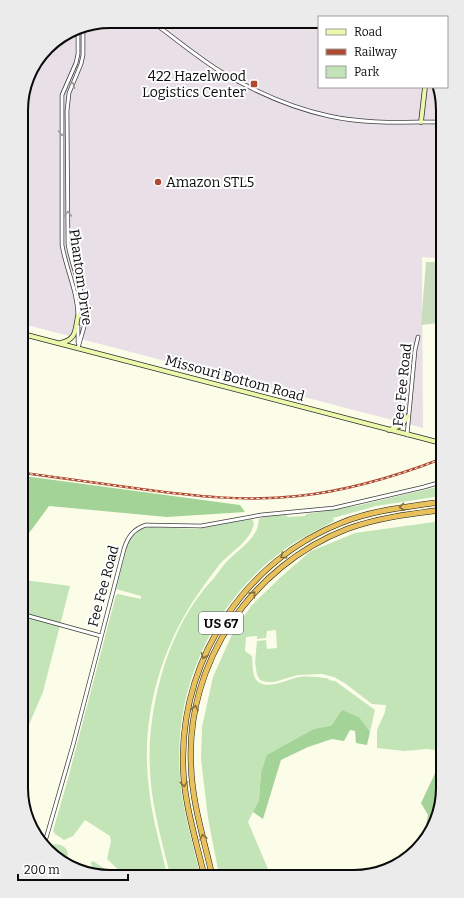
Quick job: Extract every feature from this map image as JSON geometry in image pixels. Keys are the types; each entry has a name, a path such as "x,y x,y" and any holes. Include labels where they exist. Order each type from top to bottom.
{"highway":[{"name":"US 67","path":"203,870 186,797 183,771 183,743 186,716 192,689 205,652 218,627 242,594 261,574 282,556 311,538 341,523 367,514 436,503"},
{"name":"US 67","path":"211,870 193,792 191,737 195,710 202,683 217,645 231,622 266,580 298,554 322,540 347,529 373,521 436,511"}],"street":[{"path":"161,28 221,72 253,89 300,108 330,116 390,123 436,122"},
{"name":"Phantom Drive","path":"78,348 84,326 84,312 81,295 69,256 68,244 68,111 69,93 81,64 83,55 83,32"},
{"name":"Phantom Drive","path":"78,34 78,54 76,63 62,95 62,245 75,297 78,316 78,348"},
{"path":"421,122 425,88"},
{"path":"59,343 72,338 75,333 78,316"},
{"name":"Missouri Bottom Road","path":"28,335 436,442"},
{"name":"Fee Fee Road","path":"407,435 415,350 418,337"},
{"path":"389,430 402,425 408,416"},
{"name":"Fee Fee Road","path":"46,839 73,745 124,549 132,532 138,528 155,524 201,526 261,515 334,508 436,483"},
{"path":"28,616 101,636"}],"shaded area":[{"path":"110,28 318,28 318,88 433,88 436,110 436,258 422,257 423,428 28,325 28,104 32,83 36,74 48,56 56,48 83,32"}],"green space":[{"path":"426,262 436,262 436,323 421,325"},
{"path":"28,477 240,505 245,512 167,517 49,506 28,535"},
{"path":"436,487 436,497 376,506 333,518 334,521 287,547 256,573 235,597 216,624 202,652 190,682 183,713 179,745 181,789 185,814 199,870 169,870 152,796 150,760 151,735 159,683 167,658 188,612 203,590 227,562 250,540 257,530 259,519 263,517 285,515 288,517 305,516 306,514 356,506"},
{"path":"252,519 254,523 249,535 220,564 186,613 164,660 156,685 148,737 147,763 152,811 166,870 119,870 107,859 111,841 110,836 85,820 73,836 64,840 53,831 116,595 118,594 141,599 141,596 116,589 128,543 132,536 142,529 150,527 197,529"},
{"path":"436,522 436,750 427,749 404,751 377,748 377,730 385,712 386,705 372,704 346,684 334,677 322,674 298,675 274,682 260,680 257,675 255,662 257,641 266,640 267,649 277,648 276,630 267,631 266,638 257,639 257,636 246,637 245,651 252,656 254,676 259,682 270,685 299,677 330,679 328,680 335,681 375,710 370,732 360,718 314,729 261,773 259,800 248,822 269,870 218,870 208,818 201,759 202,727 213,677 234,630 252,605 311,551 355,533"},
{"path":"28,581 70,586 43,692 28,727"},
{"path":"342,710 360,718 370,732 367,745 356,743 355,731 350,730 344,741 332,739 308,747 281,760 263,819 253,812 259,800 261,773 267,755 314,729 332,725"},
{"path":"436,771 436,794 433,810 427,826 428,815 421,803"},
{"path":"55,844 65,847 68,855 67,858 56,850 51,845"},
{"path":"93,861 106,870 94,868 91,862"}],"railway":[{"path":"28,474 180,494 239,498 278,498 316,494 352,487 406,472 436,461"}],"place":[{"name":"422 Hazelwood Logistics Center","path":"254,84"},
{"name":"Amazon STL5","path":"158,182"}]}
